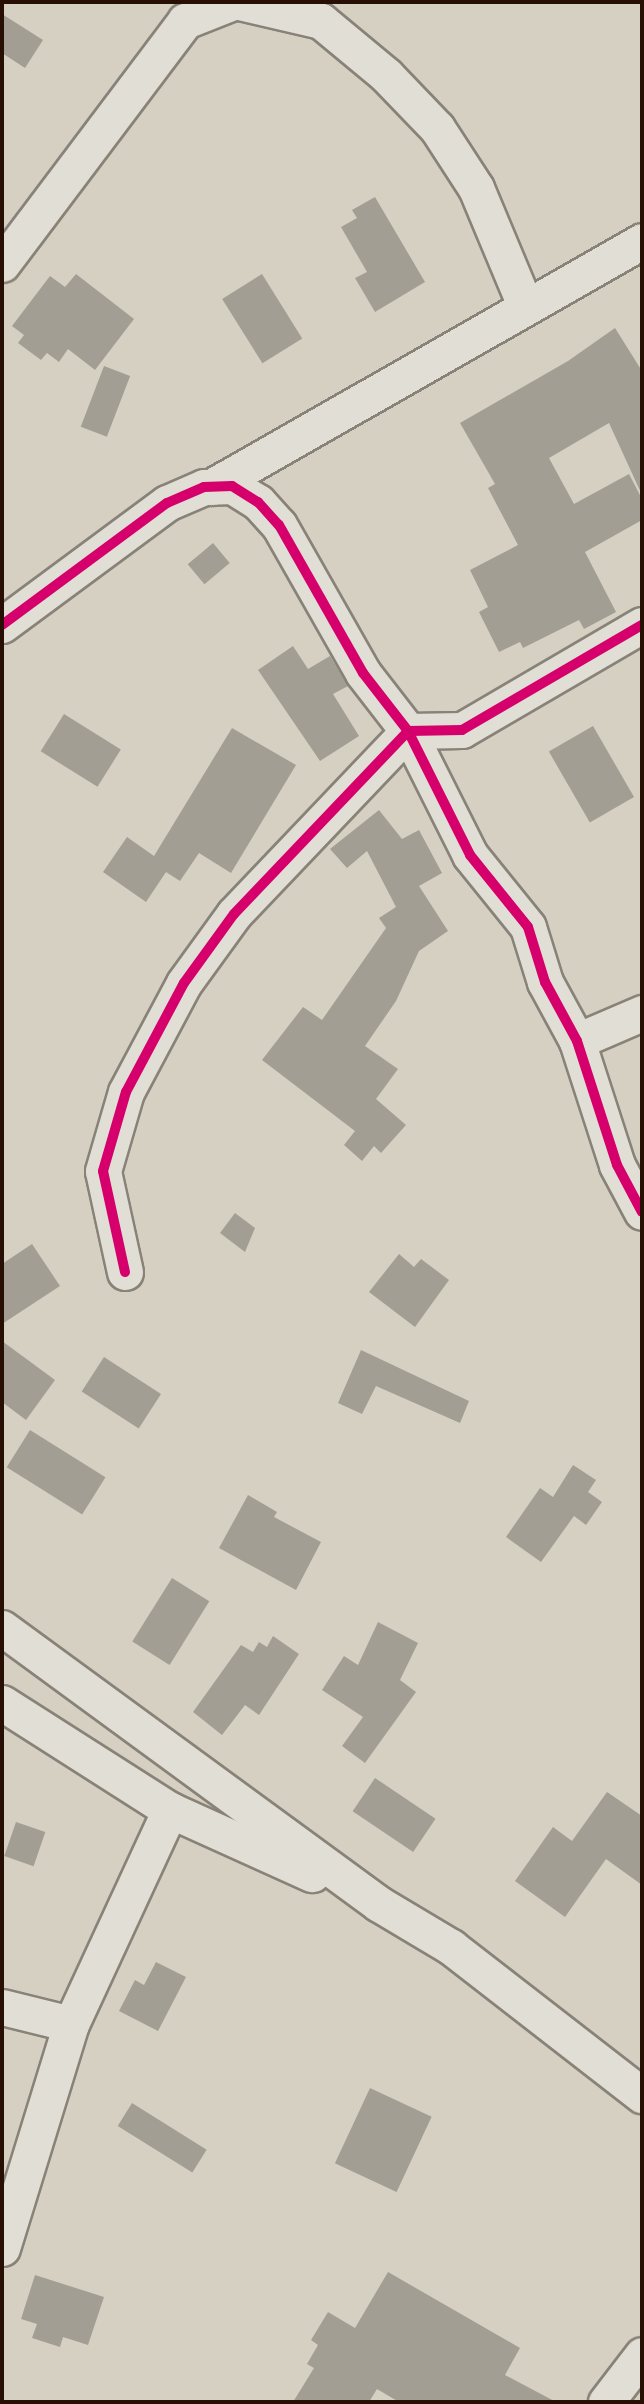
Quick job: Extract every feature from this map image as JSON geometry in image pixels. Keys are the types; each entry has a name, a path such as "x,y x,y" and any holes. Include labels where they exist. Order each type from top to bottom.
{"street":[{"path":"2,264 185,21 233,2"},
{"path":"239,2 321,21 386,75 428,119 476,188 525,305"},
{"path":"2,625 167,503 211,487 525,305 642,241"},
{"path":"211,487 232,486 258,502 279,525 363,673 408,731 470,855 528,927 545,982 577,1041 617,1165 642,1212"},
{"path":"125,1272 103,1171 126,1092 184,983 234,914 408,731 462,730 642,625"},
{"path":"577,1041 642,1013"},
{"path":"2,1628 379,1904 451,1947 642,2095"},
{"path":"2,1703 170,1811 379,1904"},
{"path":"2,2248 71,2024 170,1811"},
{"path":"2,2007 71,2024"},
{"path":"606,2402 642,2356"}],"building":[{"path":"2,14 43,40 25,68 2,53"},
{"path":"375,197 425,282 375,312 355,278 367,272 341,227 357,218 352,210"},
{"path":"76,274 134,319 95,370 68,349 59,362 47,353 41,360 18,343 24,335 12,326 50,276 65,287"},
{"path":"262,274 302,338 262,363 222,299"},
{"path":"615,328 642,371 642,495 609,423 549,458 574,504 629,474 642,499 642,520 585,552 616,612 584,629 579,620 523,648 520,642 499,652 479,612 488,607 470,570 518,545 488,488 495,484 460,423 568,361"},
{"path":"104,366 130,376 107,437 81,427"},
{"path":"213,543 230,563 204,584 188,564"},
{"path":"293,646 308,669 330,656 348,686 333,694 359,736 320,761 258,670"},
{"path":"64,714 121,750 98,787 41,751"},
{"path":"593,726 634,797 590,823 549,752"},
{"path":"232,728 296,765 231,873 199,853 180,881 166,872 146,902 103,872 127,837 154,856"},
{"path":"379,810 402,839 419,830 442,873 419,886 448,931 419,951 396,1001 365,1046 398,1069 376,1099 406,1125 381,1153 374,1146 362,1161 344,1145 355,1131 262,1060 303,1007 322,1020 386,928 379,918 396,907 367,851 347,868 330,849"},
{"path":"235,1213 255,1228 245,1252 220,1233"},
{"path":"32,1244 60,1286 2,1324 2,1264"},
{"path":"399,1254 414,1267 421,1259 449,1280 415,1327 369,1292"},
{"path":"2,1341 55,1380 26,1420 2,1402"},
{"path":"361,1350 469,1401 460,1423 376,1386 362,1414 338,1403"},
{"path":"104,1357 161,1394 139,1428 82,1391"},
{"path":"30,1430 105,1477 82,1514 7,1467"},
{"path":"573,1465 596,1480 588,1492 602,1502 586,1525 574,1516 541,1562 506,1537 540,1488 553,1497"},
{"path":"248,1495 277,1512 274,1517 321,1542 296,1590 219,1548"},
{"path":"172,1578 209,1601 170,1665 132,1642"},
{"path":"378,1622 418,1643 400,1680 416,1692 365,1763 342,1746 363,1717 322,1690 344,1656 358,1665"},
{"path":"273,1636 299,1654 259,1715 245,1705 222,1735 193,1712 241,1645 253,1652 259,1642 267,1647"},
{"path":"375,1778 436,1819 413,1852 353,1811"},
{"path":"607,1792 642,1816 642,1885 606,1859 565,1917 515,1881 553,1827 572,1841"},
{"path":"16,1822 45,1832 34,1866 4,1856"},
{"path":"156,1962 186,1977 158,2031 119,2011 135,1980 144,1985"},
{"path":"370,2088 432,2117 397,2192 335,2163"},
{"path":"132,2103 207,2150 192,2173 118,2126"},
{"path":"388,2272 520,2348 505,2375 556,2402 399,2402 377,2389 369,2402 293,2402 314,2368 307,2364 318,2345 311,2340 328,2312 355,2328"},
{"path":"35,2275 104,2297 88,2345 63,2337 60,2347 32,2338 37,2324 21,2319"}],"cycle path":[{"path":"2,625 167,503 204,487 232,486 258,502 279,525 363,673 408,731 462,730 642,625"},
{"path":"125,1272 103,1171 126,1092 184,983 234,914 408,731 470,855 528,927 545,982 577,1041 617,1165 642,1212"}]}
